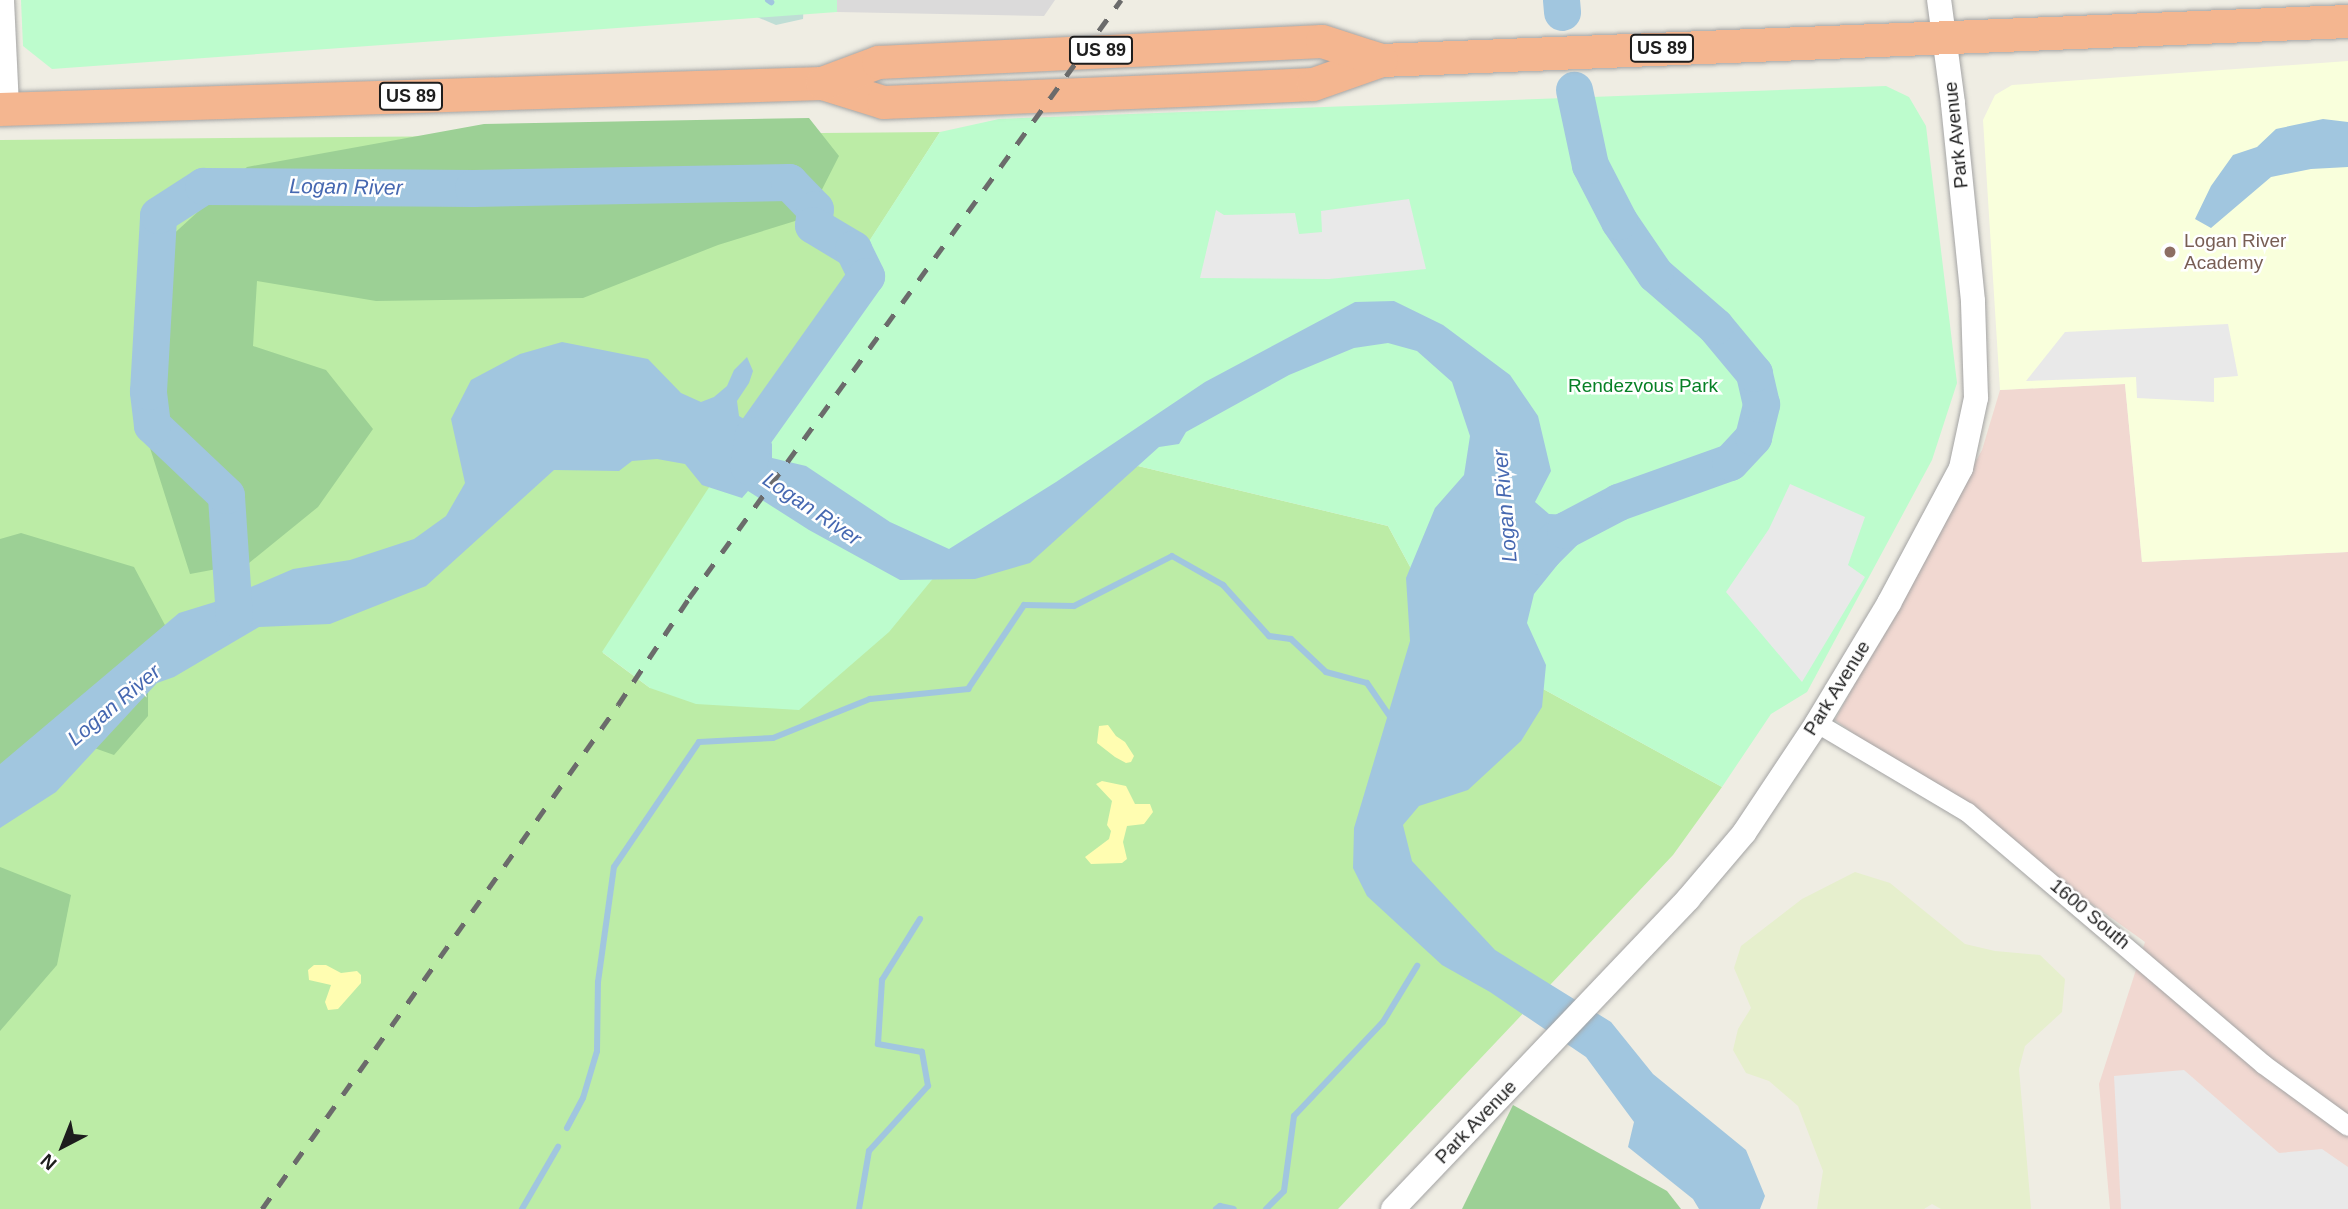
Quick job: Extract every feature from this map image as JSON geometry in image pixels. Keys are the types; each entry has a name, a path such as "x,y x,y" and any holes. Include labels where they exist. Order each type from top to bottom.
{"highway":[{"name":"US 89","path":"4,109 821,83 878,62 1322,41 1381,60 2348,21"}],"street":[{"path":"4,0 4,109"},
{"name":"Park Avenue","path":"1393,1209 1688,899 1744,833 1816,723 1889,603 1961,468 1976,398 1973,301 1939,0"},
{"name":"1600 South","path":"1816,723 1967,812 2263,1064 2348,1126"}],"shaded area":[{"path":"717,0 804,0 803,19 776,25"},
{"path":"837,0 1055,0 1044,16 837,12"},
{"name":"Logan River Academy","path":"2348,61 2348,552 2142,562 2125,384 2000,390 1983,120 1995,95 2012,85"},
{"path":"1409,199 1426,269 1329,279 1200,278 1216,210 1224,215 1295,213 1299,234 1322,232 1321,211"},
{"path":"2228,324 2238,376 2214,378 2214,402 2137,398 2136,377 2026,381 2065,332"},
{"path":"2125,384 2142,562 2348,552 2348,1209 2110,1209 2099,1084 2145,942 1835,720 1982,450 2000,390"},
{"path":"1790,484 1865,517 1848,565 1865,577 1802,682 1726,592 1769,529"},
{"path":"1855,872 1890,883 1965,944 1995,951 2040,955 2065,979 2062,1012 2025,1046 2019,1069 2031,1209 1941,1209 1932,1204 1924,1209 1817,1209 1823,1171 1798,1106 1769,1081 1746,1073 1733,1050 1738,1029 1751,1008 1734,968 1741,946 1802,899"},
{"path":"2184,1070 2279,1153 2322,1149 2348,1167 2348,1209 2121,1209 2114,1076"}],"green space":[{"path":"21,0 837,0 837,12 52,69 23,46"},
{"name":"Rendezvous Park","path":"1886,86 1909,97 1926,126 1957,383 1932,460 1807,692 1771,714 1722,787 1448,637 1388,526 1138,466 1027,508 954,553 889,632 799,710 696,704 650,688 602,652 940,132 999,119"},
{"path":"809,118 839,156 808,217 718,245 583,298 376,301 257,281 253,346 326,370 373,429 318,507 249,563 190,574 137,407 145,260 247,167 484,124"},
{"path":"940,132 603,653 650,688 954,553 1027,508 1138,466 1388,526 1448,637 1722,787 1673,855 1338,1209 0,1209 0,140"},
{"path":"21,533 134,567 166,627 148,659 148,716 114,755 55,734 0,776 0,539"},
{"path":"0,867 71,895 57,965 0,1031"},
{"path":"1513,1105 1667,1191 1681,1209 1462,1209"}],"sand":[{"path":"1108,725 1116,736 1125,742 1134,756 1131,762 1126,763 1115,757 1097,743 1099,726"},
{"path":"1102,781 1126,786 1135,804 1150,804 1153,812 1144,824 1127,826 1123,842 1127,859 1122,863 1091,864 1085,857 1109,839 1111,831 1107,825 1112,801 1096,784"},
{"path":"314,965 326,965 341,973 357,971 361,975 361,983 338,1009 328,1010 325,1002 331,985 309,980 308,970"}],"water":[{"path":"2323,119 2348,122 2348,167 2311,169 2271,177 2211,228 2195,219 2211,186 2233,155 2257,147 2276,129"},
{"path":"1394,301 1443,325 1510,375 1538,416 1551,471 1535,502 1549,514 1570,515 1579,538 1534,594 1527,623 1546,665 1542,707 1521,741 1468,790 1419,806 1403,825 1412,861 1495,950 1611,1022 1653,1074 1746,1150 1765,1196 1760,1209 1699,1209 1693,1199 1628,1147 1634,1122 1586,1057 1490,992 1442,965 1367,896 1353,868 1354,828 1410,641 1406,578 1435,508 1464,475 1470,436 1452,382 1417,351 1388,343 1354,348 1289,375 1186,432 1179,444 1159,447 1030,563 975,579 900,580 809,530 748,491 742,498 702,485 685,464 657,459 632,461 619,471 554,470 426,586 330,624 259,627 174,677 157,683 56,792 0,828 0,764 179,613 218,601 293,569 350,560 414,539 446,516 465,483 451,419 471,380 520,354 562,342 648,359 681,393 701,402 714,397 727,386 734,370 747,357 753,371 749,383 737,401 739,416 766,432 772,444 772,458 806,466 890,522 949,549 1056,482 1205,382 1355,302"}],"waterway":[{"path":"1561,0 1562,12"},
{"path":"1539,556 1565,530 1618,502 1730,462 1753,437 1761,404 1754,373 1715,326 1655,274 1619,221 1590,165 1574,90"},
{"name":"Logan River","path":"234,617 226,495 152,425 148,391 158,215 203,186 473,188 789,182 815,209 813,225 853,249 866,276 753,435 748,466"},
{"path":"567,1128 583,1098 597,1051 598,982 614,867 699,742 773,738 870,699 968,689 1024,605 1074,606 1172,556 1223,585 1269,636 1291,639 1326,672 1367,683 1391,718"},
{"path":"859,1209 869,1151 928,1086 922,1052 878,1044 882,980 920,919"},
{"path":"1266,1209 1284,1191 1294,1116 1383,1022 1417,966"},
{"path":"522,1209 558,1147"},
{"path":"1216,1209 1220,1206 1234,1209"}],"railway":[{"path":"262,1209 618,705 689,598 1121,0"}],"place":[{"name":"Logan River Academy","path":"2170,252"}]}
